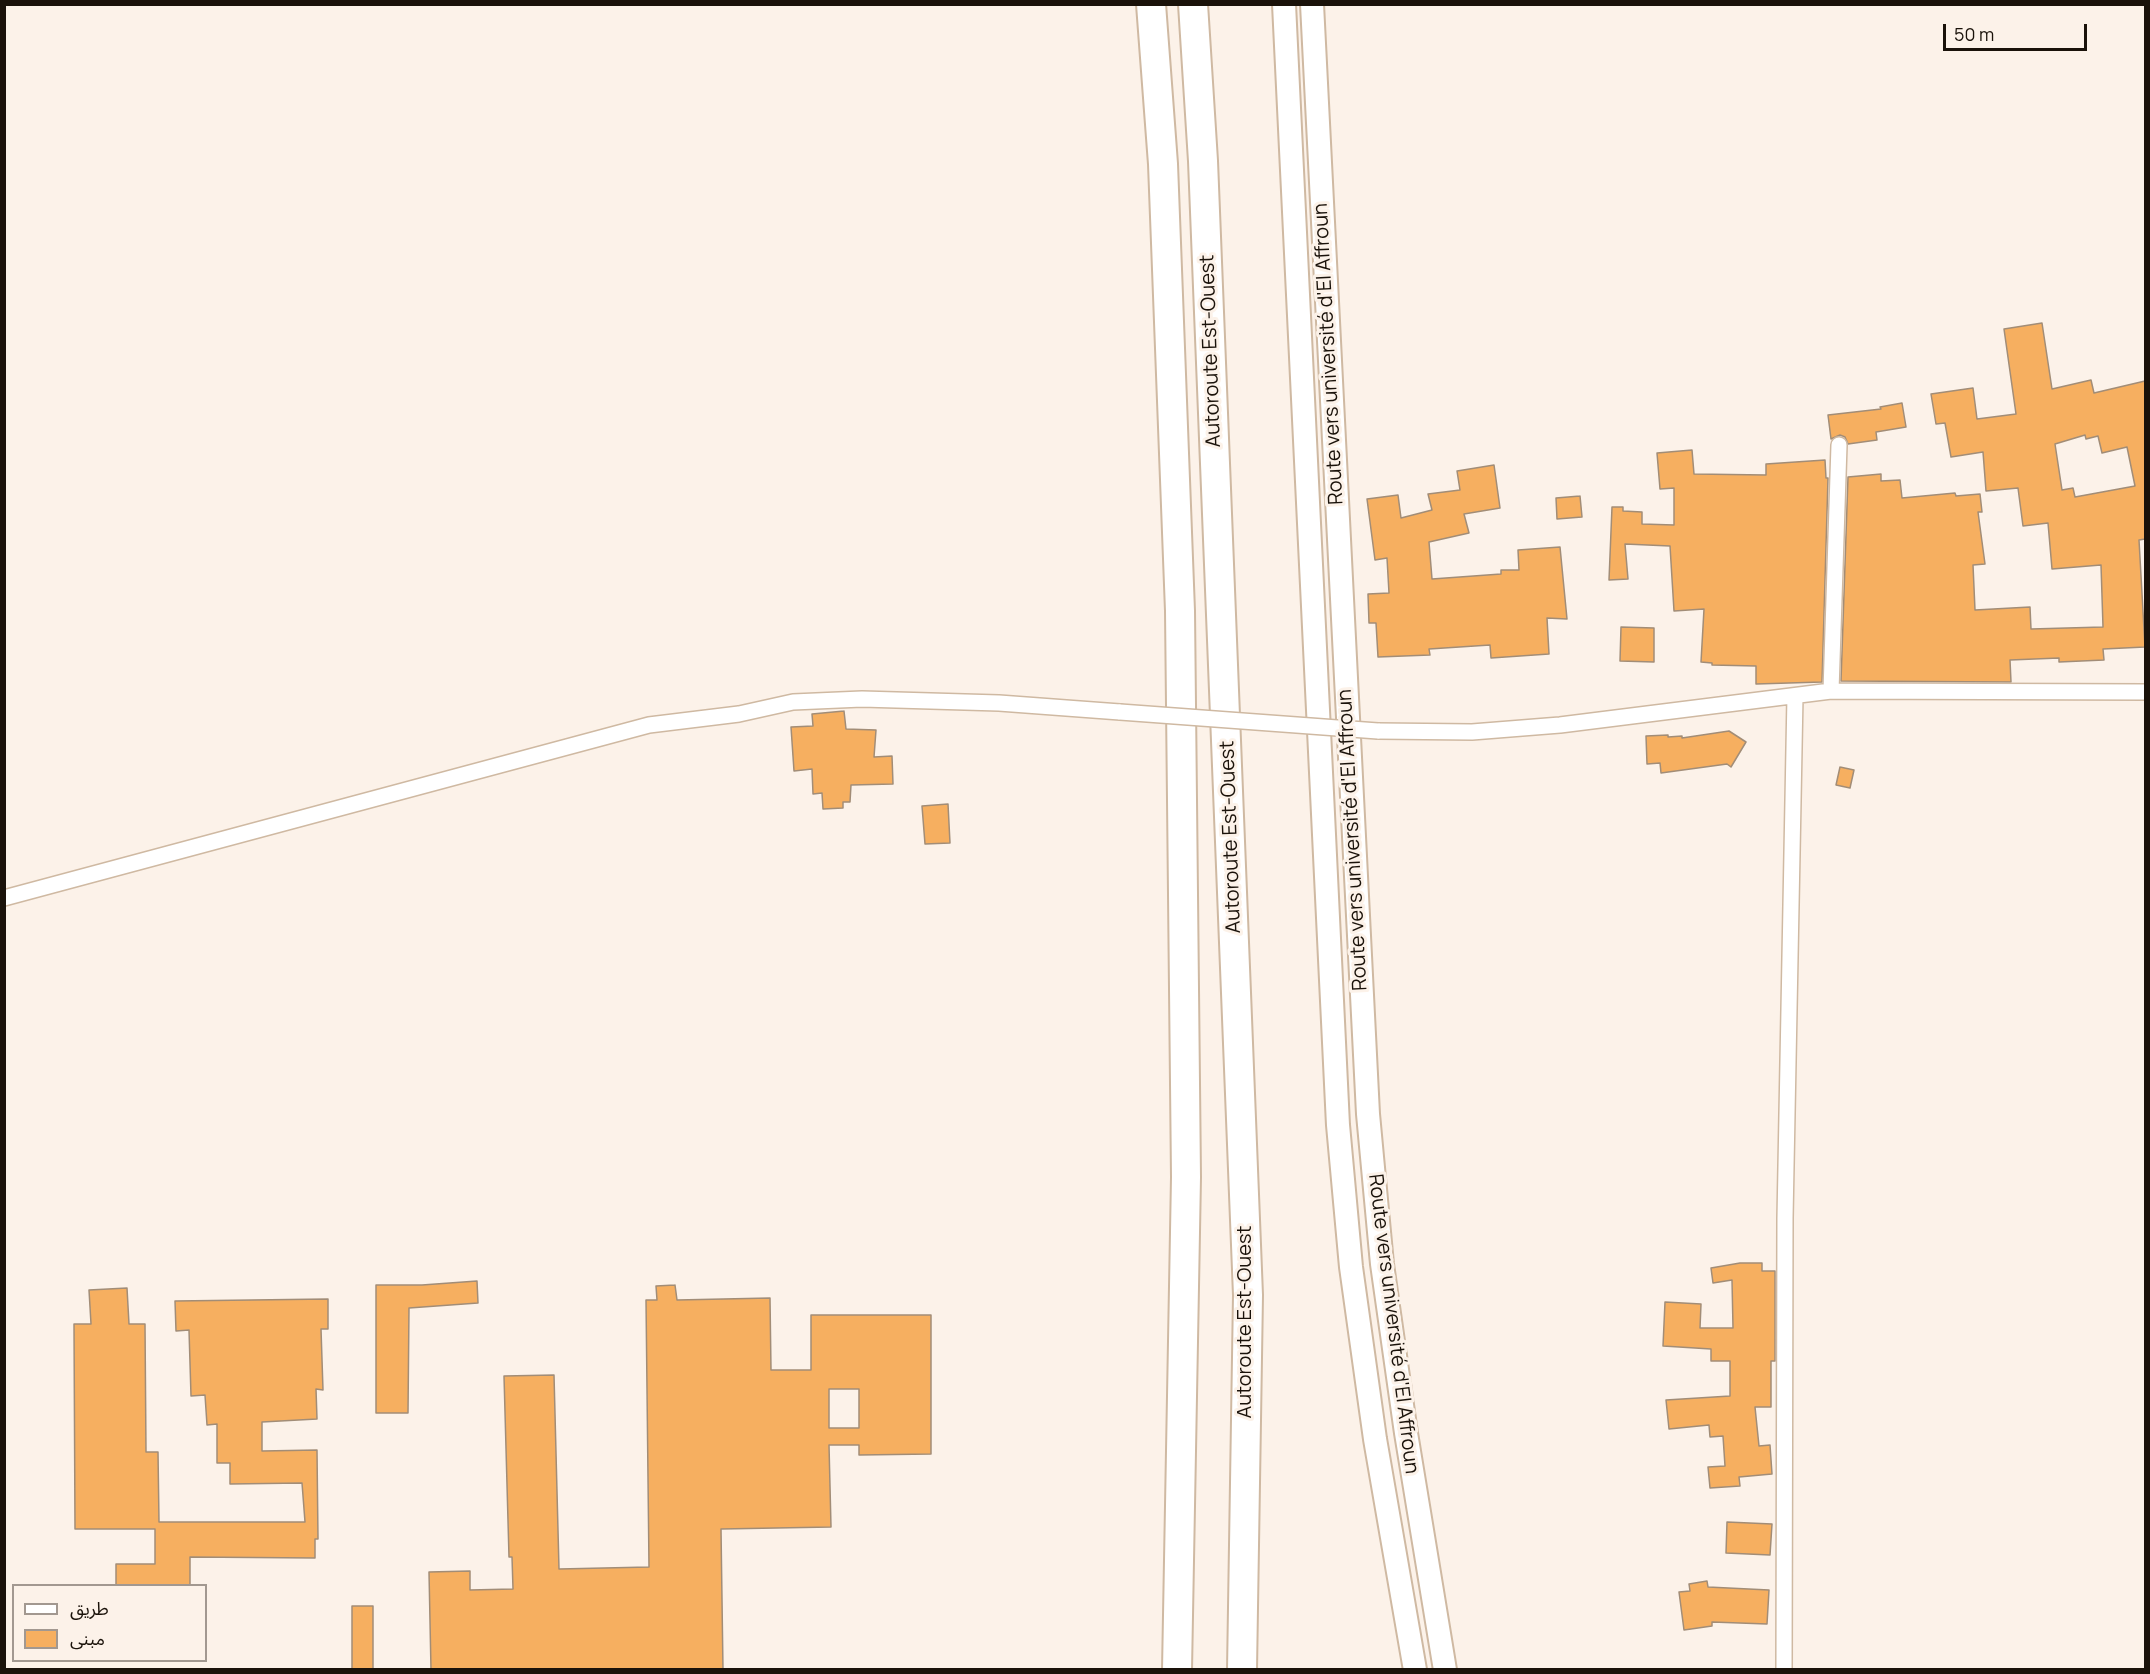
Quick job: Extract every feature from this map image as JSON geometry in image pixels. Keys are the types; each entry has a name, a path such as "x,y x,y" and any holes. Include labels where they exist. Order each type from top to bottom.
{"highway":[{"name":"Autoroute Est-Ouest","path":"1151,4 1163,164 1180,611 1186,1177 1178,1670"},
{"name":"Autoroute Est-Ouest","path":"1194,4 1204,173 1248,1295 1242,1670"}],"main road":[{"name":"Route vers université d'El Affroun","path":"1284,4 1338,1125 1352,1267 1375,1439 1415,1670"},
{"name":"Route vers université d'El Affroun","path":"1312,4 1368,1114 1385,1287 1406,1433 1445,1670"}],"street":[{"path":"1831,691 1839,445"},
{"path":"4,898 649,725 739,714 793,702 862,699 999,703 1378,731 1472,732 1549,726 1831,691 2145,692"},
{"path":"1784,1670 1785,1218 1795,696"}],"building":[{"path":"2042,323 2052,389 2091,380 2094,393 2145,381 2145,539 2139,540 2145,647 2103,649 2104,660 2059,662 2059,658 2010,660 2011,682 1841,681 1848,477 1881,474 1881,481 1900,480 1902,498 1955,493 1956,496 1980,494 1982,512 1978,512 1985,564 1973,565 1975,610 2030,607 2031,629 2103,627 2101,565 2052,569 2048,523 2023,526 2018,488 1986,491 1983,452 1951,457 1945,423 1936,424 1931,394 1973,388 1977,419 2016,414 2004,329","holes":["2085,435 2086,439 2098,436 2102,453 2127,447 2135,486 2075,497 2073,488 2062,490 2055,444"]},
{"path":"1902,403 1906,427 1876,432 1877,440 1848,444 1845,437 1840,435 1831,439 1828,415 1881,409 1880,407"},
{"path":"1692,450 1694,474 1766,475 1766,464 1825,460 1826,478 1828,478 1822,682 1756,684 1756,666 1712,665 1712,663 1701,662 1704,609 1674,611 1670,546 1625,544 1628,579 1609,580 1612,507 1623,507 1623,511 1642,512 1642,524 1674,525 1674,488 1660,489 1657,453"},
{"path":"1494,465 1500,508 1464,514 1469,533 1429,542 1432,579 1501,574 1501,570 1519,570 1518,550 1560,547 1567,619 1547,618 1549,654 1491,658 1490,645 1429,649 1430,655 1378,657 1376,623 1369,623 1368,594 1389,593 1387,558 1375,560 1367,499 1398,495 1401,518 1432,510 1428,494 1460,490 1457,471"},
{"path":"1580,496 1582,517 1557,519 1556,498"},
{"path":"1621,627 1654,628 1654,662 1620,661"},
{"path":"844,711 846,729 876,730 874,757 892,756 893,784 851,785 850,802 843,802 843,808 823,809 822,793 813,794 812,769 794,771 791,727 813,726 812,714"},
{"path":"1729,731 1746,742 1731,767 1727,764 1661,773 1660,763 1647,764 1646,736 1668,735 1668,737 1682,736 1682,738"},
{"path":"1840,767 1854,770 1850,788 1836,785"},
{"path":"948,804 950,843 925,844 922,806"},
{"path":"1740,1263 1762,1263 1762,1271 1775,1271 1775,1361 1771,1361 1771,1407 1755,1407 1759,1446 1770,1445 1772,1474 1739,1477 1740,1486 1710,1488 1708,1467 1725,1466 1723,1436 1710,1437 1709,1425 1669,1429 1666,1400 1730,1396 1730,1361 1711,1361 1711,1349 1663,1346 1665,1302 1701,1304 1700,1328 1733,1328 1732,1280 1713,1283 1711,1268"},
{"path":"477,1281 478,1303 409,1308 408,1413 376,1413 376,1285 422,1285"},
{"path":"675,1285 677,1300 770,1298 771,1370 811,1370 811,1315 931,1315 931,1454 859,1455 859,1445 829,1445 831,1527 721,1529 723,1670 431,1670 429,1572 470,1571 470,1590 513,1589 512,1557 509,1557 504,1376 554,1375 559,1569 649,1567 646,1300 657,1300 656,1286","holes":["829,1389 859,1389 859,1428 829,1428"]},
{"path":"127,1288 129,1324 145,1324 146,1452 158,1452 159,1522 305,1522 302,1483 230,1484 230,1463 217,1463 217,1424 207,1425 205,1395 191,1396 189,1330 176,1331 175,1301 328,1299 328,1329 321,1329 323,1390 316,1389 317,1419 262,1422 262,1451 317,1450 318,1539 315,1539 315,1558 190,1557 190,1584 116,1584 116,1564 155,1564 155,1529 75,1529 74,1324 91,1324 89,1290"},
{"path":"1727,1522 1772,1524 1770,1555 1726,1553"},
{"path":"1707,1581 1708,1587 1769,1590 1767,1624 1712,1622 1712,1626 1684,1630 1679,1592 1690,1591 1689,1584"},
{"path":"352,1606 373,1606 373,1670 352,1670"}]}
